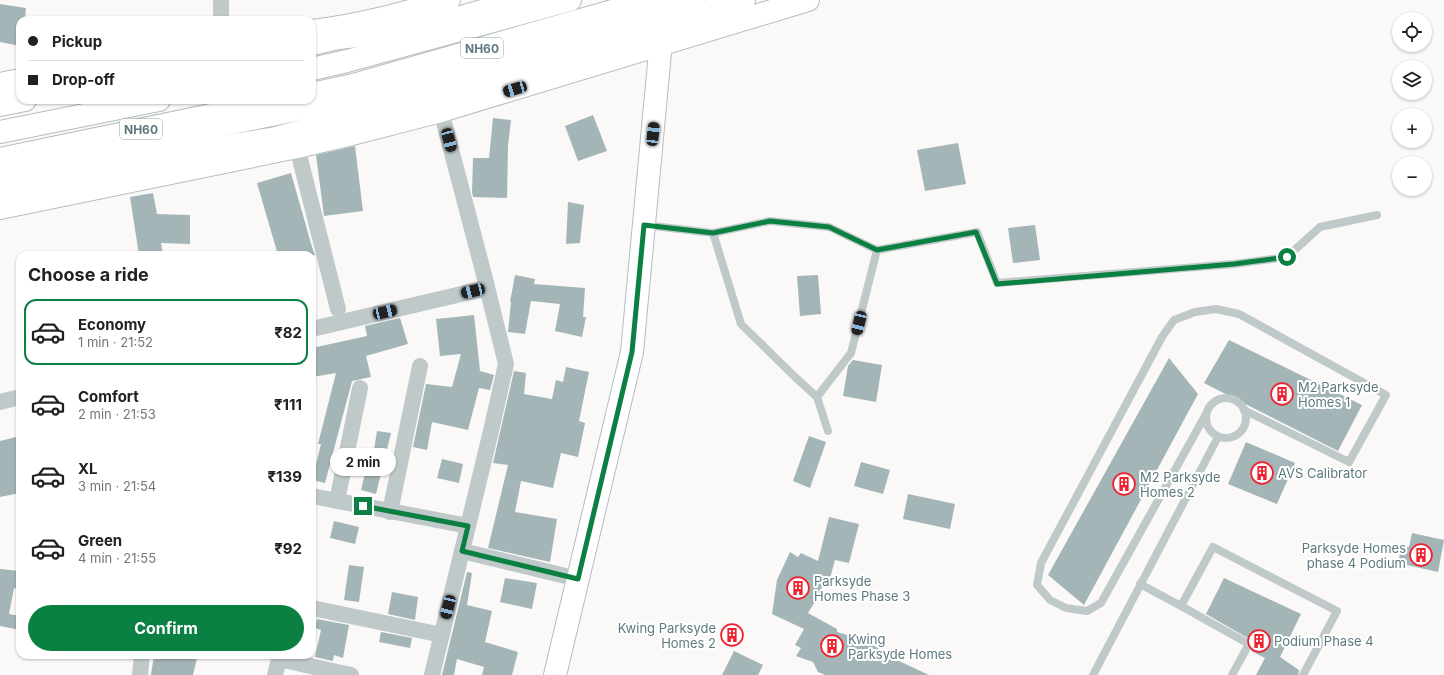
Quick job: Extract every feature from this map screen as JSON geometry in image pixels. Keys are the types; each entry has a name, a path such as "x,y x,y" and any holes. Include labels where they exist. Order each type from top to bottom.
{"main road":[{"path":"316,30 343,27 449,0"},
{"path":"316,57 340,53 412,30 521,0"},
{"name":"NH60","path":"316,68 570,0"},
{"path":"0,208 297,147 441,111 660,16 693,0"},
{"path":"0,171 358,97 660,16 744,0"},
{"path":"0,188 88,169 276,138 351,118 660,16 808,0"},
{"path":"555,675 632,352 644,225 660,16"},
{"name":"NH60","path":"316,93 660,16"},
{"path":"316,43 338,38 412,30"},
{"path":"0,84 16,81"},
{"path":"0,105 16,102"},
{"path":"0,122 88,104"},
{"name":"NH60","path":"0,132 139,104"},
{"name":"NH60","path":"0,158 263,104"}],"street":[{"path":"221,0 221,16"},
{"path":"432,675 506,364 488,288 441,111"},
{"path":"297,147 338,309"},
{"path":"316,328 488,288"},
{"path":"390,512 420,366"},
{"path":"337,501 360,388"},
{"path":"0,402 16,398"},
{"path":"316,497 468,526"},
{"path":"462,551 578,579"},
{"path":"316,609 442,635"},
{"path":"140,675 142,659"},
{"path":"275,675 279,659 351,675"}],"lane":[{"path":"644,225 713,233 770,221 829,227 877,250 976,232 997,284 1234,264 1287,257 1320,227 1377,215"},
{"path":"713,233 741,324 794,377 817,397 828,431"},
{"path":"817,397 852,353 877,250"},
{"path":"1206,414 1205,421 1207,427 1218,437 1224,438 1238,434 1245,423 1246,416 1241,404 1236,400 1223,398 1212,403 1101,603 1087,611 1066,608 1050,600 1037,584 1041,563 1162,337 1174,320 1195,312 1216,309 1239,314 1386,395 1349,462 1244,410"},
{"path":"1093,675 1218,437"},
{"path":"1181,606 1213,547 1337,611 1303,675"},
{"path":"1140,584 1249,644 1232,675"}],"building":[{"path":"0,4 26,8 25,16 16,16 16,45 0,42"},
{"path":"593,115 607,151 578,161 565,126"},
{"path":"493,118 511,120 508,146 507,198 473,197 473,158 489,158"},
{"path":"958,143 966,184 925,191 917,150"},
{"path":"355,146 363,211 324,216 316,155"},
{"path":"291,173 314,251 277,251 257,183"},
{"path":"153,193 157,214 190,215 190,244 161,243 162,251 138,251 130,197"},
{"path":"568,202 584,205 580,243 566,244"},
{"path":"1035,225 1040,260 1013,263 1008,228"},
{"path":"515,275 535,279 534,284 585,288 583,317 586,317 582,337 555,331 560,304 531,301 525,334 508,332 510,302"},
{"path":"818,275 821,314 800,316 797,276"},
{"path":"474,315 480,371 494,375 490,390 479,388 468,430 432,422 427,450 413,447 426,384 452,387 461,354 440,356 436,319"},
{"path":"400,318 408,344 366,356 371,377 352,381 325,483 316,481 316,464 321,444 318,444 336,373 316,376 316,347 367,336 365,326"},
{"name":"M2 Parksyde Homes 1","path":"1229,340 1362,405 1338,451 1204,383"},
{"name":"M2 Parksyde Homes 2","path":"1169,358 1198,394 1084,605 1048,575"},
{"path":"853,360 882,365 876,402 843,396 848,366"},
{"path":"566,367 589,372 579,421 585,423 578,457 561,453 553,488 521,481 515,512 557,519 550,562 488,548 508,465 493,463 514,371 526,373 524,394 552,399 556,380 563,382"},
{"path":"377,431 391,433 376,494 361,490 371,449 374,450"},
{"path":"809,436 826,442 810,488 793,481"},
{"path":"16,437 16,494 0,497 0,441"},
{"name":"AVS Calibrator","path":"1246,442 1295,463 1277,504 1228,484"},
{"path":"442,459 463,464 459,483 437,478"},
{"path":"861,462 890,470 883,494 854,486"},
{"path":"908,494 955,504 950,529 903,519"},
{"path":"829,517 859,524 849,563 835,560 829,582 824,581 819,595 808,613 837,629 837,632 864,640 897,660 929,675 825,675 818,672 813,662 796,656 801,648 795,645 804,629 772,614 777,580 790,552 798,557 801,553 818,561"},
{"path":"334,521 359,527 355,544 330,538"},
{"name":"Parksyde Homes phase 4 Podium","path":"1412,533 1444,540 1438,572 1398,563 1402,545 1409,547"},
{"path":"349,565 364,567 359,602 344,600"},
{"path":"0,569 16,571 16,588 14,588 9,614 16,615 16,629 0,626"},
{"path":"467,572 472,573 467,605 492,611 485,642 518,652 512,675 482,675 484,667 457,659 454,675 442,675"},
{"path":"505,578 537,583 532,609 500,602"},
{"name":"Podium Phase 4","path":"1224,578 1301,614 1280,657 1299,670 1298,675 1256,675 1265,658 1251,651 1254,644 1253,641 1206,614"},
{"path":"392,592 418,597 415,620 388,614"},
{"path":"317,619 349,625 343,658 334,655 333,661 316,657 321,630 316,628"},
{"path":"381,632 412,638 410,648 379,642"},
{"path":"734,651 763,665 758,675 722,675"},
{"path":"153,659 197,659 193,675 151,675"}],"place":[{"name":"M2 Parksyde Homes 1","path":"1282,394"},
{"name":"AVS Calibrator","path":"1262,473"},
{"name":"M2 Parksyde Homes 2","path":"1124,484"},
{"name":"Parksyde Homes phase 4 Podium","path":"1421,555"},
{"name":"Parksyde Homes Phase 3","path":"798,588"},
{"name":"Kwing Parksyde Homes 2","path":"732,635"},
{"name":"Podium Phase 4","path":"1259,641"},
{"name":"Kwing Parksyde Homes","path":"832,646"}],"route":[{"path":"363,506 468,526 462,551 578,579 632,352 644,225 713,233 770,221 829,227 877,250 976,232 997,284 1234,264 1287,257"}]}
